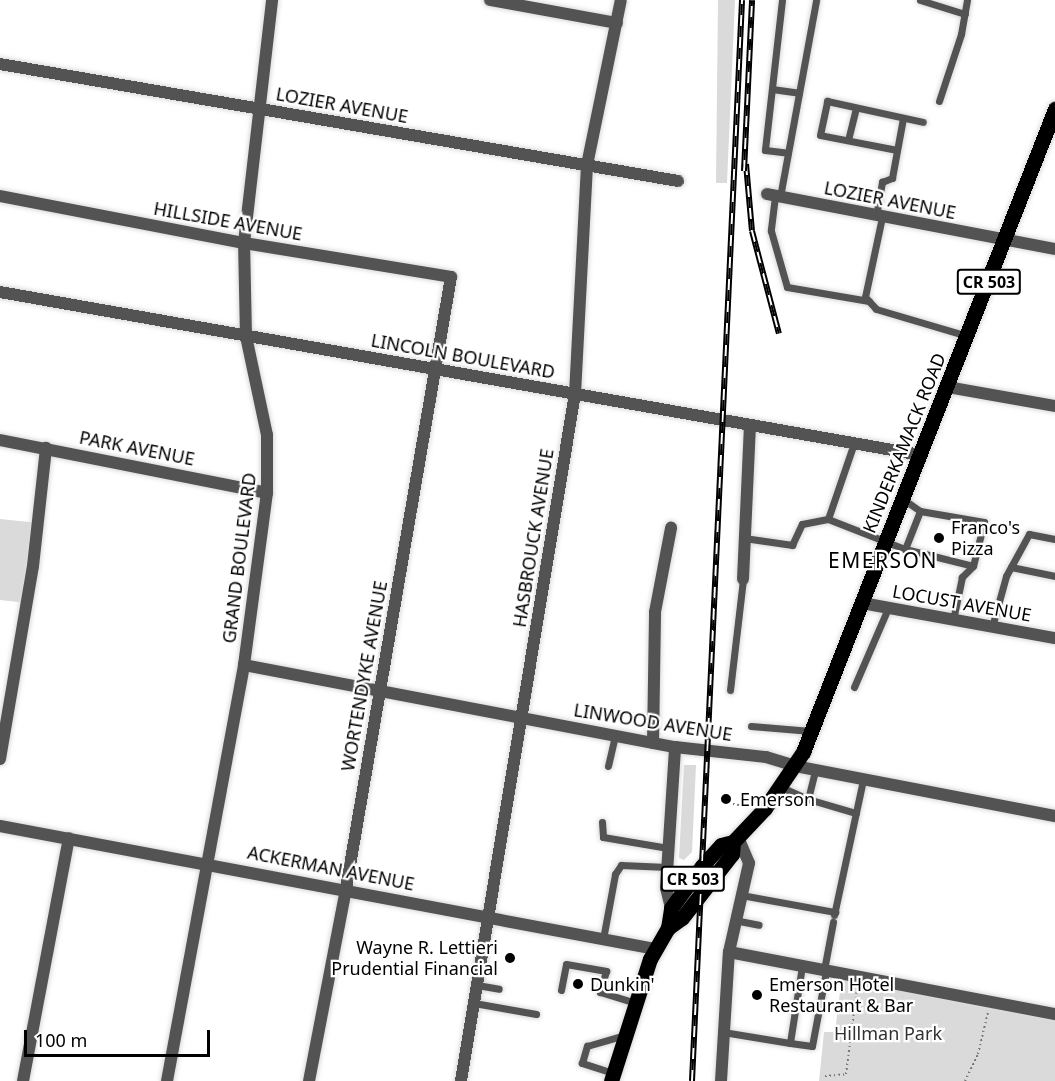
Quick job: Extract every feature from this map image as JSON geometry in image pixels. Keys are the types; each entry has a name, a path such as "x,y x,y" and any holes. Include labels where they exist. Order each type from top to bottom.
{"main road":[{"name":"KINDERKAMACK ROAD","path":"612,1077 655,949 668,928 682,918 732,854 736,839 781,787 795,766 921,455 1055,109"},
{"name":"KINDERKAMACK ROAD","path":"668,928 671,908 721,845 736,839"}],"street":[{"name":"GRAND BOULEVARD","path":"167,1081 244,665 267,492 267,435 246,336 243,243 272,0"},
{"path":"490,0 616,23"},
{"name":"HASBROUCK AVENUE","path":"461,1081 575,394 587,165 621,0"},
{"name":"LOZIER AVENUE","path":"0,64 678,181"},
{"name":"HILLSIDE AVENUE","path":"0,196 243,243 451,277"},
{"name":"LOZIER AVENUE","path":"774,196 1055,249"},
{"name":"WORTENDYKE AVENUE","path":"309,1081 346,889 451,277"},
{"name":"LINCOLN BOULEVARD","path":"0,292 921,455"},
{"path":"947,387 1055,406"},
{"path":"743,579 750,424"},
{"name":"PARK AVENUE","path":"0,440 267,492"},
{"path":"0,759 33,566 46,448"},
{"path":"653,743 655,612 671,528"},
{"name":"LOCUST AVENUE","path":"862,603 1055,638"},
{"name":"LINWOOD AVENUE","path":"244,665 675,747 766,757 815,771 1055,816"},
{"path":"671,908 666,888 675,747"},
{"name":"ACKERMAN AVENUE","path":"0,825 655,949"},
{"path":"23,1081 69,838"},
{"path":"721,1081 729,952 734,920 749,863 736,839"},
{"path":"729,952 1055,1014"}],"lane":[{"path":"782,0 765,150 788,153"},
{"path":"816,0 788,153 774,196 771,231 787,287 869,301"},
{"path":"920,0 965,14"},
{"path":"939,101 968,0"},
{"path":"772,89 799,93"},
{"path":"897,150 820,135 827,101 923,122"},
{"path":"848,140 856,108"},
{"path":"903,118 892,178 882,182 879,216 865,297 876,309 967,336"},
{"path":"828,519 854,443"},
{"path":"903,499 920,512 984,522 973,566 962,577 953,620"},
{"path":"905,549 920,512"},
{"path":"744,538 792,545 801,524 828,519 886,543 973,566"},
{"path":"992,627 1011,567 1029,534 1055,539"},
{"path":"1011,567 1055,576"},
{"path":"730,690 743,579"},
{"path":"854,687 888,608"},
{"path":"751,726 811,731"},
{"path":"609,766 615,736"},
{"path":"808,799 815,771"},
{"path":"723,1032 812,1046 834,916 863,780"},
{"path":"781,787 808,799 856,813"},
{"path":"602,822 603,837 668,849"},
{"path":"603,939 615,874 621,865 667,867"},
{"path":"741,895 834,916"},
{"path":"734,920 759,925"},
{"path":"561,990 566,964 606,971 600,992 636,1002"},
{"path":"790,1043 802,966"},
{"path":"477,985 499,989"},
{"path":"474,1003 536,1014"},
{"path":"612,1077 582,1063 587,1046 625,1035"}],"path":[{"path":"733,804 739,805"},
{"path":"825,1076 846,1074 858,977"},
{"path":"965,1081 978,1054 991,1000"}],"green space":[{"path":"718,0 735,0 727,183 716,183"},
{"path":"0,519 38,523 27,603 0,600"},
{"path":"684,765 696,765 692,852 684,860 679,858"},
{"name":"Hillman Park","path":"842,975 1055,1016 1055,1081 819,1081 824,1032 835,1032"}],"railway":[{"path":"692,1081 742,0"},
{"path":"744,171 752,0"},
{"path":"746,164 752,231 779,334"}],"place":[{"name":"Franco's Pizza","path":"939,538"},
{"name":"Emerson","path":"726,799"},
{"name":"Wayne R. Lettieri Prudential Financial","path":"510,958"},
{"name":"Dunkin'","path":"578,984"},
{"name":"Emerson Hotel Restaurant & Bar","path":"757,995"}],"district":[{"name":"EMERSON","path":"883,560"}]}
